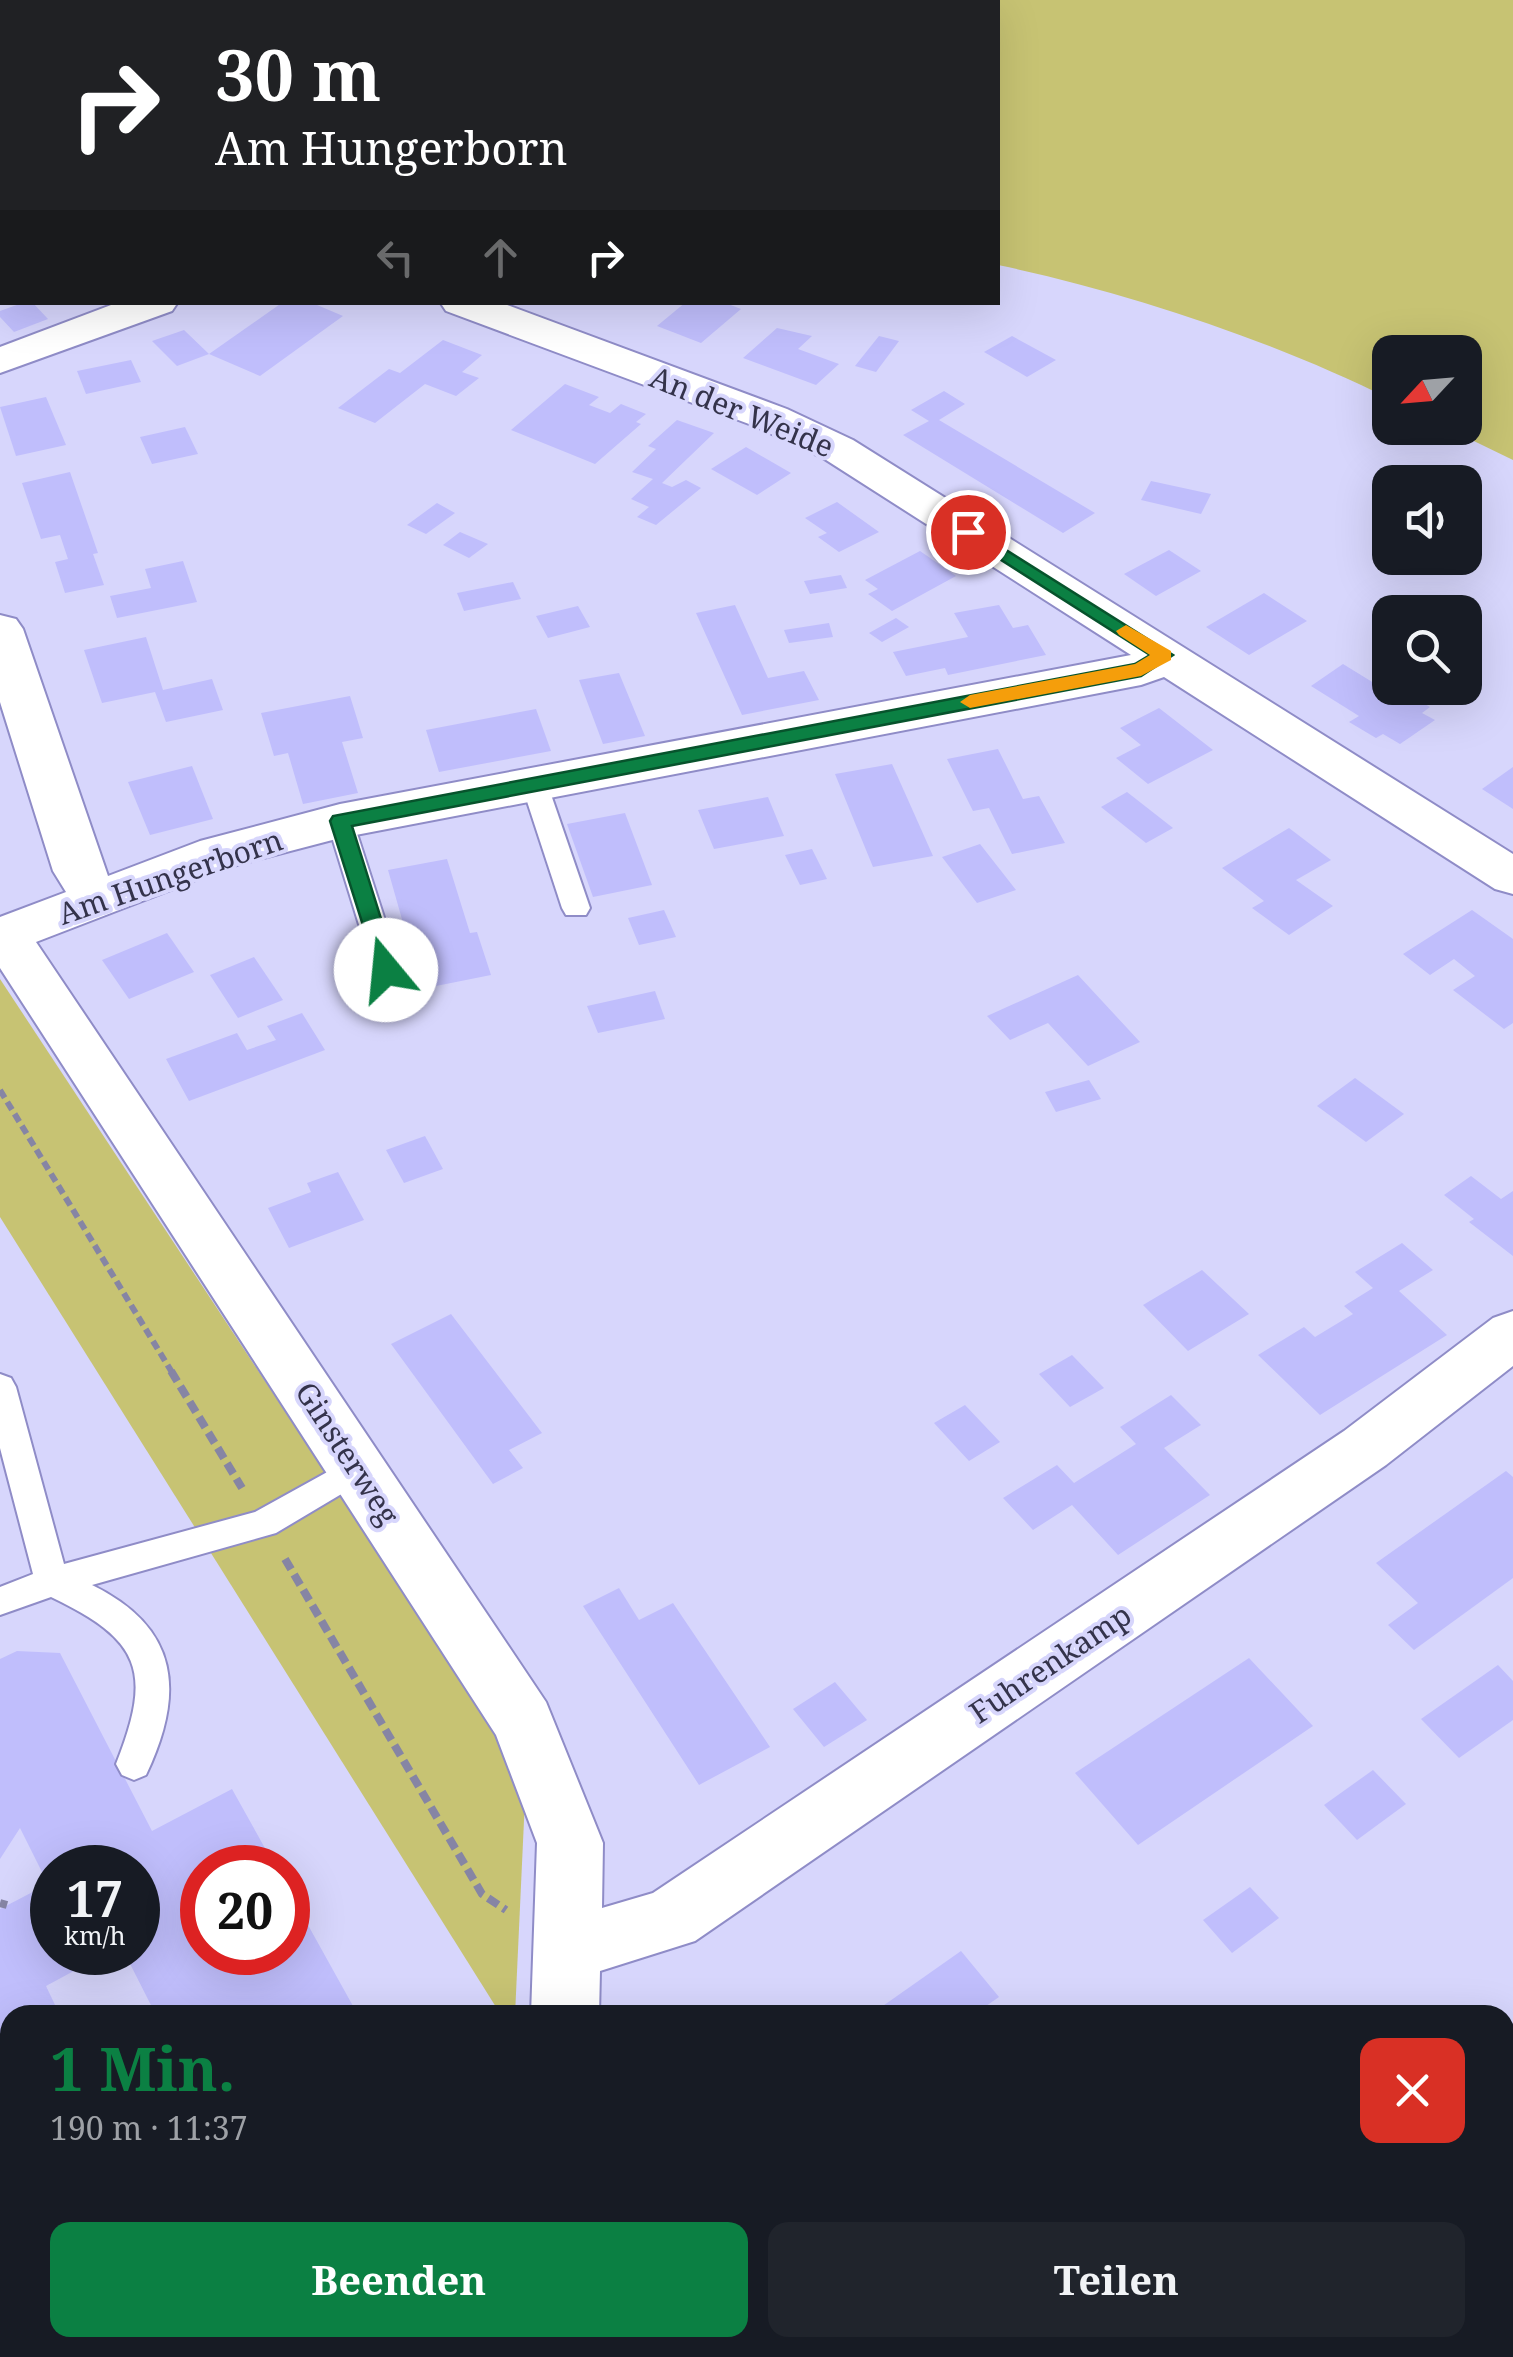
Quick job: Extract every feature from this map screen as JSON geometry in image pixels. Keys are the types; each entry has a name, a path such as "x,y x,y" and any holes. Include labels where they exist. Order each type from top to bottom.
{"street":[{"path":"0,361 150,305"},
{"name":"An der Weide","path":"468,305 772,418 838,449 1513,876"},
{"path":"0,629 78,872 97,898"},
{"name":"Am Hungerborn","path":"2,935 218,853 340,821 1141,670 1164,655"},
{"name":"Ginsterweg","path":"2,935 523,1722 570,1844 565,2005"},
{"name":"Fuhrenkamp","path":"565,1950 671,1919 1365,1448 1513,1334"}],"lane":[{"path":"534,784 576,908"},
{"path":"340,821 386,970"},
{"path":"0,1387 52,1582 130,1626 153,1672 152,1718 134,1764"},
{"path":"0,1601 52,1582 264,1524 358,1468"}],"shaded area":[{"path":"1000,0 1513,0 1513,460 1482,445 1482,335 1372,335 1372,390 1248,338 1097,289 1000,265"},
{"path":"0,979 526,1777 515,2005 495,2005 0,1217"}],"building":[{"path":"17,305 35,305 48,319 14,332 0,317 0,311"},
{"path":"279,305 317,305 343,316 260,376 209,354"},
{"path":"682,305 731,305 741,309 701,343 657,326"},
{"path":"777,328 812,336 798,349 839,364 816,385 743,358"},
{"path":"184,330 209,354 177,366 152,341"},
{"path":"879,336 899,341 876,372 855,366"},
{"path":"1012,336 1056,360 1027,377 984,352"},
{"path":"443,340 482,355 462,372 479,378 456,396 425,384 375,423 338,408 389,369 400,373"},
{"path":"131,360 141,382 86,394 77,371"},
{"path":"565,384 599,397 589,405 610,413 621,404 646,414 636,422 641,424 595,464 511,430"},
{"path":"944,391 965,404 939,420 1095,513 1063,533 903,435 929,421 911,410"},
{"path":"46,397 66,445 16,456 0,407"},
{"path":"677,420 714,433 662,483 672,487 686,480 701,488 656,525 637,517 649,507 631,499 653,479 632,472 656,449 648,446"},
{"path":"185,427 198,454 152,464 140,437"},
{"path":"746,447 791,473 757,495 711,469"},
{"path":"70,472 98,553 93,554 104,585 65,593 55,562 68,559 60,535 41,539 22,483"},
{"path":"1151,481 1211,494 1201,514 1141,500"},
{"path":"837,502 879,532 839,552 818,537 827,533 805,518"},
{"path":"437,503 455,513 426,534 407,525"},
{"path":"460,532 488,544 469,558 443,545"},
{"path":"1169,550 1201,571 1156,596 1124,574"},
{"path":"920,551 956,576 892,611 868,594 878,589 865,580"},
{"path":"183,561 197,602 117,618 110,596 151,588 145,569"},
{"path":"841,575 847,588 810,594 804,581"},
{"path":"513,582 521,599 464,611 457,593"},
{"path":"1264,593 1307,621 1249,655 1206,627"},
{"path":"735,605 768,678 804,671 819,700 742,715 696,613"},
{"path":"999,605 1013,628 1028,625 1046,655 948,675 945,668 906,676 893,652 968,637 954,613"},
{"path":"578,606 590,627 548,638 536,616"},
{"path":"896,618 909,627 882,642 869,633"},
{"path":"829,623 833,637 789,643 784,630"},
{"path":"146,637 163,690 212,679 223,710 166,722 155,692 102,703 84,650"},
{"path":"1343,664 1372,682 1372,705 1427,705 1430,707 1422,713 1435,720 1400,744 1383,734 1376,738 1349,722 1359,716 1311,686"},
{"path":"619,673 645,736 603,744 579,680"},
{"path":"350,696 363,738 342,742 358,793 303,804 288,753 274,756 261,713"},
{"path":"1159,708 1213,750 1148,784 1116,758 1141,745 1120,728"},
{"path":"536,709 551,751 439,772 426,730"},
{"path":"998,749 1023,799 1039,796 1065,843 1012,854 989,808 973,811 947,759"},
{"path":"892,764 933,856 873,867 835,774"},
{"path":"192,766 213,819 150,835 128,782"},
{"path":"1513,767 1513,809 1482,789"},
{"path":"1127,792 1173,828 1146,843 1101,807"},
{"path":"768,797 784,836 714,849 698,810"},
{"path":"625,813 652,885 593,897 567,824"},
{"path":"1289,828 1331,860 1296,880 1333,906 1289,935 1252,908 1264,901 1222,868"},
{"path":"980,844 1016,890 977,903 942,857"},
{"path":"812,849 827,879 800,885 785,855"},
{"path":"447,859 470,933 477,932 491,975 436,986 422,942 409,944 388,870"},
{"path":"664,910 676,937 639,945 628,918"},
{"path":"1472,910 1513,939 1513,1023 1504,1029 1453,990 1475,976 1454,959 1430,975 1403,954"},
{"path":"167,933 194,972 129,999 102,960"},
{"path":"254,957 283,1000 238,1018 210,975"},
{"path":"1078,975 1140,1042 1088,1066 1048,1023 1010,1040 987,1016"},
{"path":"655,991 665,1019 598,1033 587,1006"},
{"path":"302,1013 325,1050 189,1101 166,1059 237,1033 247,1050 276,1040 267,1026"},
{"path":"1355,1078 1404,1114 1366,1142 1317,1106"},
{"path":"1089,1080 1101,1099 1056,1112 1045,1092"},
{"path":"425,1136 443,1169 404,1183 386,1150"},
{"path":"338,1172 364,1220 289,1248 268,1208 311,1192 307,1183"},
{"path":"1471,1176 1501,1199 1513,1191 1513,1256 1469,1222 1474,1219 1444,1195"},
{"path":"1402,1243 1433,1270 1399,1291 1447,1335 1320,1415 1258,1355 1304,1327 1315,1337 1353,1314 1344,1306 1373,1288 1355,1272"},
{"path":"1202,1270 1249,1314 1188,1351 1143,1305"},
{"path":"451,1314 542,1433 509,1450 523,1468 493,1484 391,1344"},
{"path":"1072,1355 1104,1388 1070,1407 1039,1374"},
{"path":"1171,1395 1201,1425 1164,1448 1210,1495 1118,1555 1072,1505 1033,1530 1003,1498 1057,1465 1074,1483 1136,1444 1120,1427"},
{"path":"965,1405 1000,1442 969,1461 934,1423"},
{"path":"1506,1471 1513,1477 1513,1578 1414,1650 1388,1625 1418,1603 1376,1563"},
{"path":"619,1588 639,1620 673,1603 770,1747 699,1785 583,1606"},
{"path":"17,1651 60,1653 152,1831 232,1789 263,1845 180,1845 180,1975 310,1975 310,1929 352,2005 151,2005 136,1975 160,1975 160,1845 30,1848 20,1828 0,1859 0,1659"},
{"path":"1249,1658 1313,1726 1138,1845 1075,1773"},
{"path":"1498,1665 1513,1681 1513,1720 1459,1758 1421,1719"},
{"path":"835,1682 867,1720 824,1747 793,1709"},
{"path":"1373,1770 1406,1804 1357,1840 1324,1805"},
{"path":"1250,1887 1279,1918 1232,1953 1203,1920"},
{"path":"30,1893 30,1975 66,1975 46,1986 55,2005 0,2005 0,1909"},
{"path":"961,1951 999,1997 987,2005 884,2005"}],"slow traffic":[{"path":"970,702 1141,670 1164,655 1126,631"}],"route":[{"path":"386,970 340,821 1141,670 1164,655 968,532"}]}
